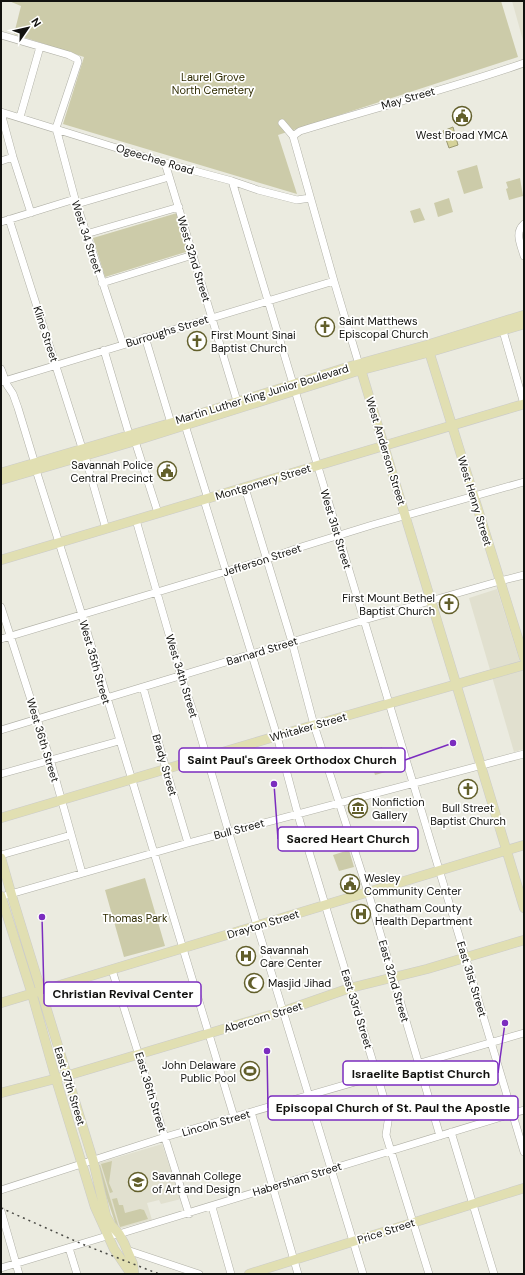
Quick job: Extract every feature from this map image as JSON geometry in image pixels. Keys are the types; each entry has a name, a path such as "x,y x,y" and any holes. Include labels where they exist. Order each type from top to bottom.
{"main road":[{"name":"Martin Luther King Junior Boulevard","path":"428,349 524,315"},
{"name":"Martin Luther King Junior Boulevard","path":"1,480 35,467 83,452 185,425 360,367 503,331 524,324"},
{"name":"West Henry Street","path":"428,349 524,658"},
{"name":"West Anderson Street","path":"360,367 524,908"},
{"name":"Martin Luther King Junior Boulevard","path":"132,438 170,423 237,401 294,388"},
{"name":"Montgomery Street","path":"1,560 524,404"},
{"name":"Martin Luther King Junior Boulevard","path":"1,473 35,467"},
{"name":"Whitaker Street","path":"1,818 314,725 524,665"},
{"name":"Drayton Street","path":"1,1003 524,845"},
{"name":"East 37th Street","path":"1,856 66,1076 93,1160 106,1216 111,1225 119,1234 127,1250 133,1264 133,1274"},
{"name":"East 37th Street","path":"1,896 96,1207 107,1236 114,1249 133,1274"},
{"name":"Abercorn Street","path":"1,1093 56,1079 208,1034 284,1011 350,988 392,976 426,969 524,940"},
{"name":"Price Street","path":"249,1274 524,1188"}],"street":[{"path":"1,35 69,54 77,58 78,62 56,128"},
{"path":"20,117 40,47"},
{"name":"May Street","path":"292,136 300,131 524,63"},
{"path":"1,112 13,157 31,213"},
{"name":"Ogeechee Road","path":"1,112 258,190 297,200 310,198"},
{"path":"282,123 292,136"},
{"name":"West 34 Street","path":"56,128 76,202 123,344"},
{"name":"West Anderson Street","path":"292,136 360,367"},
{"path":"1,161 13,157"},
{"name":"West 32nd Street","path":"165,163 237,401"},
{"path":"1,222 170,176"},
{"name":"West 31st Street","path":"232,181 414,784"},
{"path":"86,234 178,206"},
{"name":"Kline Street","path":"9,219 56,365 106,529"},
{"path":"524,224 518,235 524,256"},
{"path":"102,283 193,255"},
{"name":"Burroughs Street","path":"3,382 123,344 268,302 334,281"},
{"path":"503,331 524,404"},
{"path":"145,338 170,423"},
{"path":"104,350 158,513"},
{"name":"West 35th Street","path":"1,369 3,382 13,394 18,408 234,1117"},
{"name":"East 33rd Street","path":"185,425 226,572 277,736 298,814 389,1115 386,1135 429,1274"},
{"name":"Jefferson Street","path":"1,639 267,560 301,547 405,515 524,482"},
{"path":"245,488 292,642 314,725 339,804"},
{"name":"West 34th Street","path":"136,520 181,676 207,757 228,832 284,1011 363,1274"},
{"name":"Barnard Street","path":"1,730 364,620 524,575"},
{"name":"West 36th Street","path":"1,607 50,759 82,873"},
{"name":"Brady Street","path":"143,687 188,843"},
{"path":"1,774 50,759 119,741"},
{"name":"Bull Street","path":"1,896 228,832 339,804 524,754"},
{"name":"East 31st Street","path":"414,784 524,1152"},
{"name":"East 32nd Street","path":"339,804 368,892 440,1136"},
{"path":"1,856 71,835"},
{"name":"East 36th Street","path":"112,970 189,1214"},
{"name":"Lincoln Street","path":"1,1190 165,1137 524,1033"},
{"name":"Habersham Street","path":"1,1268 107,1236 189,1214 272,1186 524,1110"},
{"path":"251,1112 298,1274"},
{"path":"451,1132 494,1274"},
{"path":"212,1207 231,1274"},
{"path":"1,1211 19,1274"},
{"path":"69,1248 77,1274"},
{"path":"127,1250 199,1274"}],"shaded area":[{"path":"512,1 524,1 524,44"},
{"path":"453,127 458,145 449,148 443,131"},
{"path":"497,589 524,675 524,749 514,752 469,598"},
{"name":"Savannah College of Art and Design","path":"162,1144 181,1199 161,1204 159,1200 147,1203 152,1220 117,1229 95,1164"}],"green space":[{"name":"Laurel Grove North Cemetery","path":"9,1 501,1 518,57 278,135 297,194 63,124 84,57 14,34 21,6"},
{"path":"477,165 483,188 464,194 457,171"},
{"path":"520,178 523,196 509,200 506,182"},
{"path":"449,198 453,212 438,217 434,203"},
{"path":"420,208 425,220 414,223 410,211"},
{"path":"177,213 189,251 105,277 93,238"},
{"path":"382,747 389,771 375,775 368,751"},
{"path":"349,850 354,867 339,871 333,855"},
{"name":"Thomas Park","path":"145,878 165,946 124,957 105,890"},
{"path":"112,1161 109,1183 113,1192 110,1193 101,1164"},
{"path":"96,1165 100,1165 119,1228 116,1225"},
{"path":"117,1198 119,1205 123,1205 125,1213 140,1209 144,1210 148,1219 120,1227 112,1199"}],"railway":[{"path":"1,1208 82,1244 159,1274"}],"place":[{"name":"West Broad YMCA","path":"462,116"},
{"name":"Saint Matthews Episcopal Church","path":"325,327"},
{"name":"First Mount Sinai Baptist Church","path":"197,341"},
{"name":"Savannah Police Central Precinct","path":"167,471"},
{"name":"First Mount Bethel Baptist Church","path":"449,604"},
{"name":"Saint Paul's Greek Orthodox Church","path":"453,743"},
{"name":"Sacred Heart Church","path":"274,784"},
{"name":"Bull Street Baptist Church","path":"468,789"},
{"name":"Nonfiction Gallery","path":"358,808"},
{"name":"Wesley Community Center","path":"350,884"},
{"name":"Chatham County Health Department","path":"361,914"},
{"name":"Christian Revival Center","path":"42,917"},
{"name":"Savannah Care Center","path":"246,956"},
{"name":"Masjid Jihad","path":"254,983"},
{"name":"Israelite Baptist Church","path":"505,1023"},
{"name":"Episcopal Church of St. Paul the Apostle","path":"267,1051"},
{"name":"John Delaware Public Pool","path":"250,1071"},
{"name":"Savannah College of Art and Design","path":"138,1182"}]}
